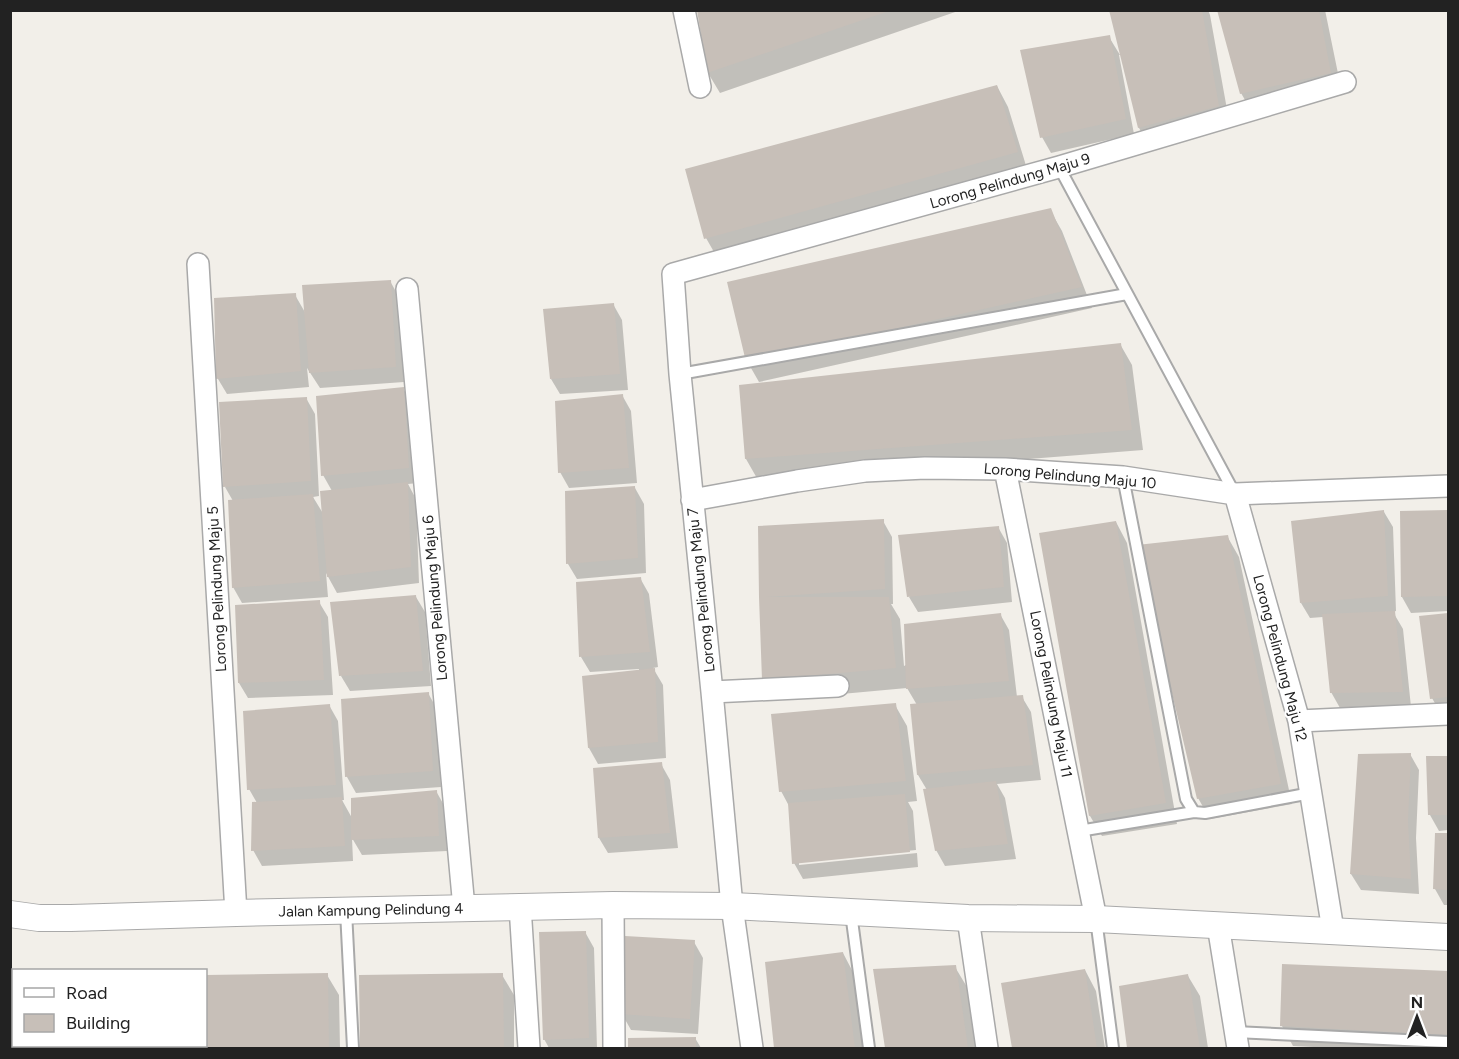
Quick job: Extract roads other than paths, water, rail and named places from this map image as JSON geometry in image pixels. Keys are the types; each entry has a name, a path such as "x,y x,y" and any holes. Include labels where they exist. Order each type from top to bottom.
{"street":[{"path":"684,10 700,87"},
{"name":"Lorong Pelindung Maju 9","path":"673,274 1059,167 1345,82"},
{"name":"Lorong Pelindung Maju 5","path":"198,264 236,913"},
{"name":"Lorong Pelindung Maju 7","path":"673,274 680,374 732,906 752,1048"},
{"name":"Lorong Pelindung Maju 6","path":"407,289 464,908"},
{"name":"Lorong Pelindung Maju 10","path":"692,500 865,471 925,468 1005,469 1123,477 1235,494 1449,486"},
{"name":"Lorong Pelindung Maju 11","path":"1005,469 1096,919"},
{"name":"Lorong Pelindung Maju 12","path":"1235,494 1299,721 1333,930"},
{"path":"712,692 838,686"},
{"path":"1299,721 1449,714"},
{"path":"613,905 614,1048"},
{"path":"520,906 529,1048"},
{"name":"Jalan Kampung Pelindung 4","path":"10,914 39,918 71,918 520,906 732,906 968,918 1096,919 1449,937"},
{"path":"968,918 987,1048"},
{"path":"1218,925 1237,1040"}],"lane":[{"path":"1059,167 1235,494"},
{"path":"680,374 1127,294"},
{"path":"1123,477 1186,799 1194,812"},
{"path":"1079,831 1194,812 1205,813 1311,793"},
{"path":"346,910 353,1048"},
{"path":"850,912 868,1048"},
{"path":"1096,919 1113,1048"},
{"path":"1237,1040 1449,1042"}]}
